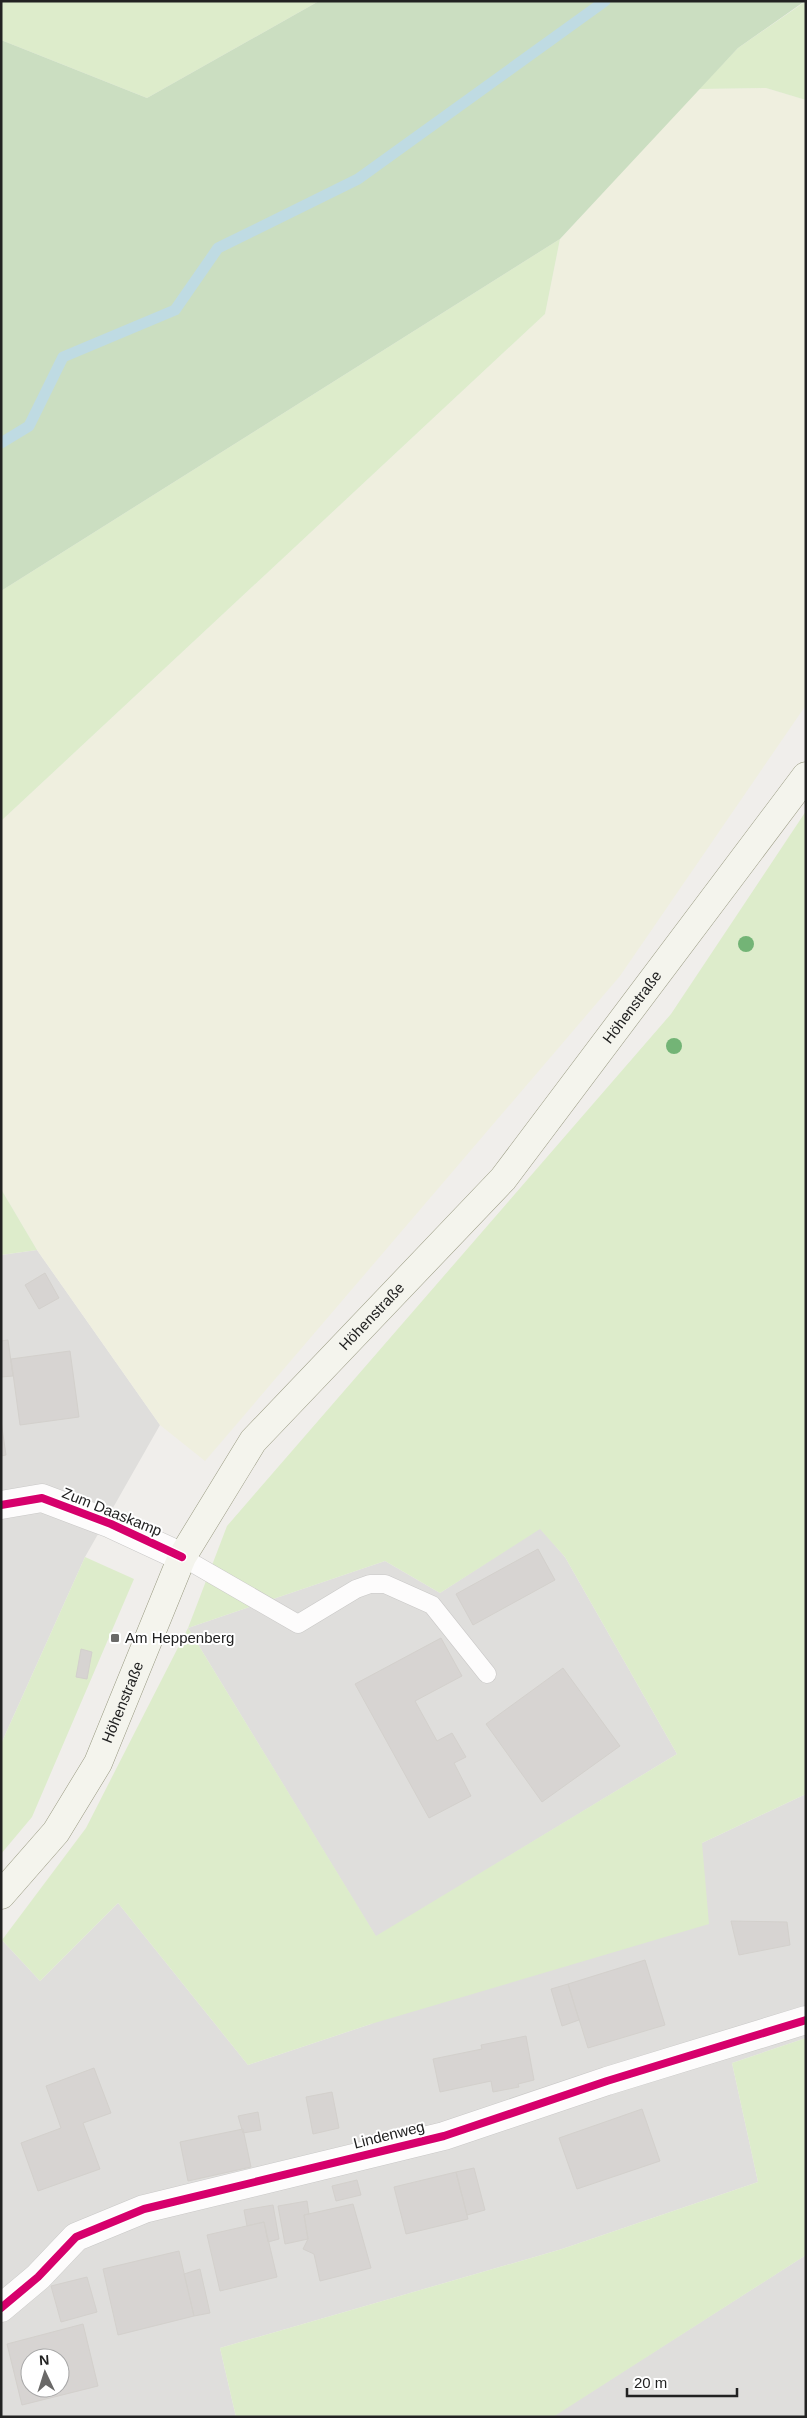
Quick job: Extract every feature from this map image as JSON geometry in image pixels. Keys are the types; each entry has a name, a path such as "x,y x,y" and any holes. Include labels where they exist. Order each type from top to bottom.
{"main road":[{"name":"Höhenstraße","path":"1,1895 56,1832 98,1762 182,1557 253,1441 503,1179 806,776"}],"street":[{"name":"Zum Daaskamp","path":"1,1505 42,1498 111,1524 182,1557"},
{"name":"Lindenweg","path":"1,2308 38,2276 76,2237 144,2208 444,2136 606,2081 806,2020"}],"lane":[{"path":"182,1557 298,1624 356,1589 370,1584 385,1584 394,1587 432,1604 488,1674"}],"shaded area":[{"path":"37,1250 160,1425 85,1557 1,1744 1,1255"},
{"path":"540,1528 565,1557 677,1754 376,1937 188,1628 385,1561 440,1593"},
{"path":"806,1794 806,2038 732,2063 758,2182 562,2249 220,2348 236,2417 1,2417 2,1940 40,1981 118,1903 248,2065 371,2024 702,1843"},
{"path":"806,2255 806,2417 553,2417 555,2415"}],"green space":[{"path":"1,1 319,1 147,98 1,40"},
{"path":"319,1 805,1 738,48 560,239 1,591 1,40 147,98"},
{"path":"806,1 806,100 766,88 699,89 738,48"},
{"path":"766,88 806,100 806,705 620,976 205,1461 160,1425 37,1250 1,1189 1,821 545,314 560,239 699,89"},
{"path":"560,239 545,314 1,821 1,591"},
{"path":"806,811 806,1794 702,1843 709,1924 371,2024 248,2065 118,1903 40,1981 2,1940 86,1828 188,1628 227,1526 671,1014","holes":["540,1529 565,1557 677,1754 376,1936 188,1628 385,1561 440,1593"]},
{"path":"1,1189 37,1250 1,1255"},
{"path":"85,1557 134,1579 32,1817 1,1854 1,1744"},
{"path":"806,2038 806,2255 553,2417 236,2417 220,2348 562,2249 758,2182 732,2063"}],"building":[{"path":"45,1273 59,1298 39,1309 25,1285"},
{"path":"8,1340 13,1376 1,1377 1,1341"},
{"path":"70,1351 79,1417 20,1425 11,1359"},
{"path":"1,1421 6,1455 1,1456"},
{"path":"538,1549 555,1580 473,1625 456,1594"},
{"path":"441,1638 462,1676 415,1701 437,1741 452,1733 466,1757 454,1763 471,1796 429,1818 355,1684"},
{"path":"81,1649 92,1652 87,1679 76,1677"},
{"path":"563,1668 620,1746 542,1802 486,1724"},
{"path":"731,1921 787,1922 790,1945 739,1955"},
{"path":"645,1960 665,2025 588,2048 568,1984"},
{"path":"568,1984 579,2020 562,2026 551,1989"},
{"path":"526,2036 534,2080 518,2084 519,2087 493,2092 491,2081 440,2092 433,2059 482,2049 481,2045"},
{"path":"94,2068 111,2113 83,2123 100,2169 38,2191 21,2143 61,2128 46,2086"},
{"path":"332,2092 339,2128 313,2134 306,2097"},
{"path":"642,2109 660,2161 577,2189 559,2138"},
{"path":"258,2112 261,2130 243,2133 238,2116"},
{"path":"243,2129 251,2167 188,2181 180,2142"},
{"path":"474,2168 485,2210 467,2215 456,2172"},
{"path":"456,2172 468,2219 406,2234 394,2187"},
{"path":"357,2180 361,2195 336,2201 332,2186"},
{"path":"307,2201 309,2214 304,2215 308,2239 285,2244 278,2206"},
{"path":"353,2204 371,2268 320,2281 314,2254 303,2249 308,2239 304,2215"},
{"path":"273,2205 279,2239 268,2242 264,2222 247,2226 244,2210"},
{"path":"264,2222 277,2277 220,2291 207,2235"},
{"path":"179,2251 194,2316 118,2335 103,2269"},
{"path":"200,2269 210,2313 194,2316 184,2274"},
{"path":"87,2277 97,2312 61,2322 51,2286"},
{"path":"83,2324 98,2386 70,2393 70,2348 20,2348 20,2397 7,2344"},
{"path":"20,2398 50,2398 22,2405"}],"waterway":[{"path":"1,443 29,426 63,357 175,310 218,248 358,179 605,1"}],"cycle path":[{"path":"1,1505 42,1498 111,1524 182,1557"},
{"path":"1,2308 38,2277 76,2237 144,2209 444,2136 607,2081 806,2020"}],"place":[{"name":"Am Heppenberg","path":"115,1638"}]}
